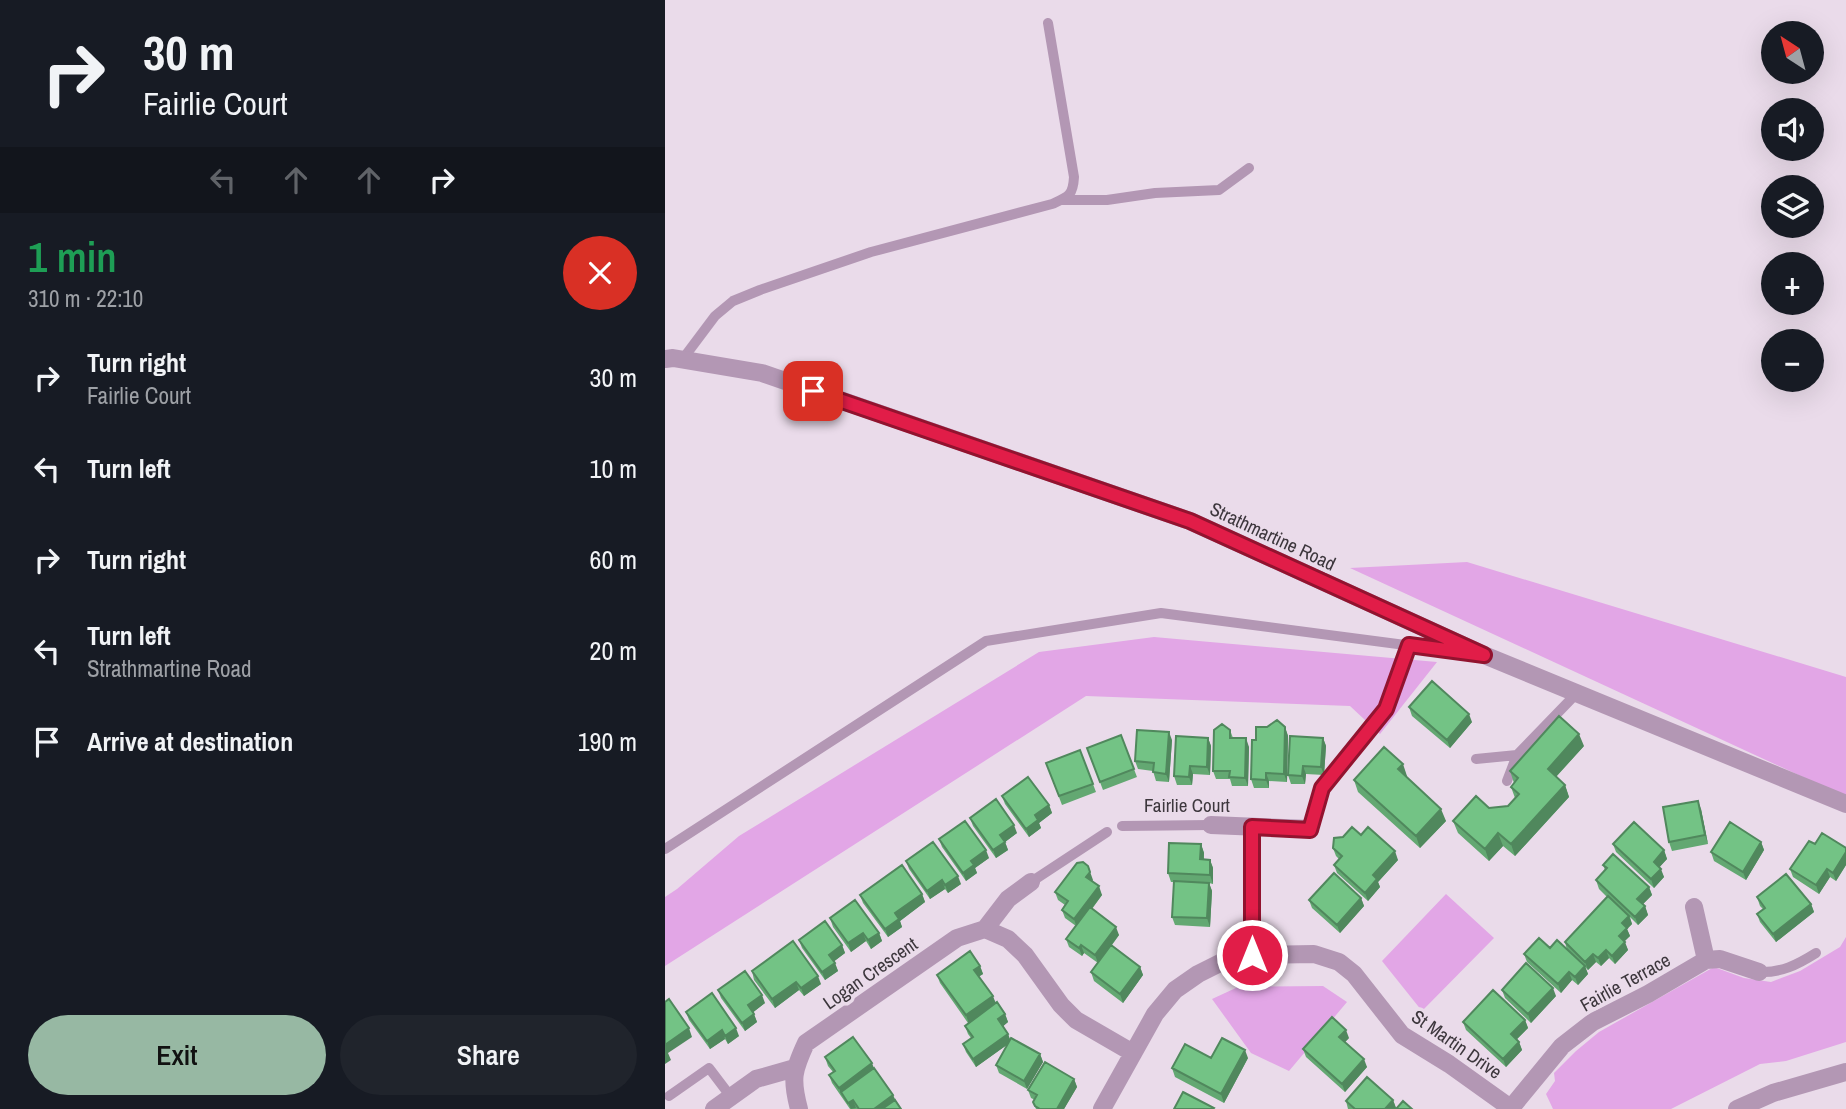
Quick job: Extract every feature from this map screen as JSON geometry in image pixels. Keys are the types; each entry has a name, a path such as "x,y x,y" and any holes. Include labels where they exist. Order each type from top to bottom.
{"street":[{"name":"Strathmartine Road","path":"673,360 762,373 1190,521 1484,655 1846,804"},
{"name":"Fairlie Court","path":"1211,825 1310,830"},
{"name":"Fairlie Court","path":"1252,827 1252,955"},
{"path":"1031,883 1008,899 985,929 1008,939 1025,954 1061,1005 1076,1020 1133,1053"},
{"path":"1694,907 1706,960 1720,958 1759,972"},
{"name":"Logan Crescent","path":"795,1068 806,1044 957,937 985,929"},
{"name":"St Martin Drive","path":"1102,1109 1155,1014 1175,990 1224,961 1252,955 1314,954 1339,962 1354,974 1402,1035 1511,1108"},
{"name":"Fairlie Terrace","path":"1511,1108 1562,1046 1593,1022 1706,960"},
{"path":"714,1109 756,1079 795,1068 794,1090 799,1109"},
{"path":"1737,1109 1773,1093 1846,1072"}],"lane":[{"path":"1048,23 1074,177 1070,194 1062,200"},
{"path":"673,360 733,301 871,252 1062,200 1107,200 1155,192 1219,190 1249,168"},
{"path":"665,849 986,640 1161,613 1484,655"},
{"path":"1310,830 1322,788 1386,709 1409,645"},
{"path":"1507,781 1517,755 1576,694"},
{"path":"1476,759 1517,755"},
{"name":"Fairlie Court","path":"1122,826 1211,825"},
{"path":"1031,883 1107,832"},
{"path":"1759,972 1774,973 1797,965 1816,953"},
{"path":"669,1096 709,1068 731,1097"}],"shaded area":[{"path":"1467,562 1846,677 1846,797 1350,568"},
{"path":"1154,637 1437,662 1380,734 1350,706 1086,696 665,966 665,897 739,836 1039,652"},
{"path":"1446,894 1494,938 1422,1011 1382,961"},
{"path":"1846,937 1846,1042 1786,1061 1760,1064 1671,1109 1553,1109 1546,1094 1555,1081 1554,1073 1599,1032 1714,967 1744,978 1771,982 1800,971 1840,947"},
{"path":"1323,986 1347,1002 1289,1071 1251,1053 1212,999 1238,987"}],"building":[{"path":"1432,681 1469,714 1447,740 1409,707"},
{"path":"1559,716 1579,734 1548,769 1565,785 1511,844 1498,833 1485,849 1453,821 1476,796 1489,808 1508,806 1519,794 1511,787 1518,778 1510,771"},
{"path":"1277,720 1285,727 1284,774 1266,773 1266,780 1251,779 1252,740 1256,740 1256,727 1267,727"},
{"path":"1222,724 1230,730 1230,738 1246,738 1245,778 1229,777 1230,771 1213,771 1214,730"},
{"path":"1137,730 1169,732 1166,774 1153,772 1154,763 1135,761"},
{"path":"1121,735 1134,769 1100,782 1087,748"},
{"path":"1176,736 1208,738 1207,767 1190,766 1189,777 1174,776"},
{"path":"1290,736 1323,738 1321,767 1303,766 1302,776 1288,775"},
{"path":"1384,747 1403,764 1398,769 1441,809 1416,836 1354,780"},
{"path":"1080,750 1093,784 1059,796 1046,763"},
{"path":"1028,777 1049,805 1035,815 1038,820 1026,829 1002,796"},
{"path":"996,799 1014,825 1000,835 1005,842 993,850 970,818"},
{"path":"1698,801 1705,835 1669,842 1663,807"},
{"path":"965,821 986,850 971,861 974,865 963,873 939,839"},
{"path":"1634,822 1664,850 1654,862 1661,869 1651,879 1613,844"},
{"path":"1730,822 1761,842 1743,872 1711,852"},
{"path":"1352,827 1361,835 1368,827 1395,851 1373,875 1377,879 1365,893 1334,865 1342,856 1333,848 1334,838 1343,837"},
{"path":"1822,833 1846,848 1846,852 1833,873 1827,869 1816,885 1790,869 1809,841 1815,844"},
{"path":"933,842 958,876 945,885 942,880 927,891 906,861"},
{"path":"1169,843 1201,844 1200,859 1210,860 1210,875 1168,873"},
{"path":"1613,854 1649,887 1637,899 1645,906 1635,917 1596,880 1607,868 1603,865"},
{"path":"1083,862 1090,872 1086,877 1099,886 1074,919 1062,910 1068,901 1055,892 1077,863"},
{"path":"902,865 922,894 895,913 899,919 885,929 860,895"},
{"path":"1334,873 1361,898 1337,925 1309,900"},
{"path":"1786,874 1811,904 1773,934 1757,914 1765,908 1757,897"},
{"path":"1174,881 1209,883 1207,918 1172,917"},
{"path":"1608,896 1629,916 1622,923 1627,928 1619,936 1625,942 1612,956 1606,950 1598,958 1593,954 1585,962 1565,942"},
{"path":"855,900 879,933 868,940 863,933 848,943 830,918"},
{"path":"1090,907 1116,927 1095,955 1066,939"},
{"path":"825,921 842,945 829,955 835,963 822,972 799,940"},
{"path":"1539,938 1550,948 1557,940 1585,966 1575,977 1569,972 1558,984 1524,954"},
{"path":"793,941 818,976 801,988 796,982 772,999 752,971"},
{"path":"1111,945 1140,967 1120,994 1091,972"},
{"path":"970,951 980,966 974,970 993,996 966,1015 937,975"},
{"path":"1526,963 1553,988 1528,1014 1502,990"},
{"path":"745,971 762,995 748,1005 754,1014 742,1023 718,990"},
{"path":"1493,990 1525,1020 1511,1034 1519,1042 1503,1059 1463,1022"},
{"path":"712,993 736,1028 725,1036 722,1030 707,1041 686,1012"},
{"path":"669,999 689,1028 665,1045 665,1002"},
{"path":"997,1002 1005,1014 998,1019 1008,1034 973,1059 963,1044 973,1037 965,1026"},
{"path":"1332,1017 1346,1030 1339,1037 1364,1059 1342,1084 1303,1049"},
{"path":"853,1037 872,1063 839,1088 829,1075 835,1071 825,1057"},
{"path":"1011,1038 1040,1054 1024,1081 996,1065"},
{"path":"1222,1038 1245,1050 1221,1094 1172,1068 1185,1044 1211,1058"},
{"path":"1045,1062 1074,1079 1057,1109 1040,1109 1035,1106 1033,1102 1037,1095 1028,1090"},
{"path":"874,1068 893,1095 874,1109 859,1109 853,1100 848,1103 841,1092"},
{"path":"1367,1077 1393,1100 1385,1109 1355,1109 1346,1101"},
{"path":"1183,1092 1214,1108 1174,1109"},
{"path":"895,1100 901,1109 882,1109"},
{"path":"1403,1101 1412,1109 1396,1109"}],"route":[{"path":"813,391 1190,521 1484,655 1409,645 1386,709 1322,788 1310,830 1252,827 1252,955"}]}
